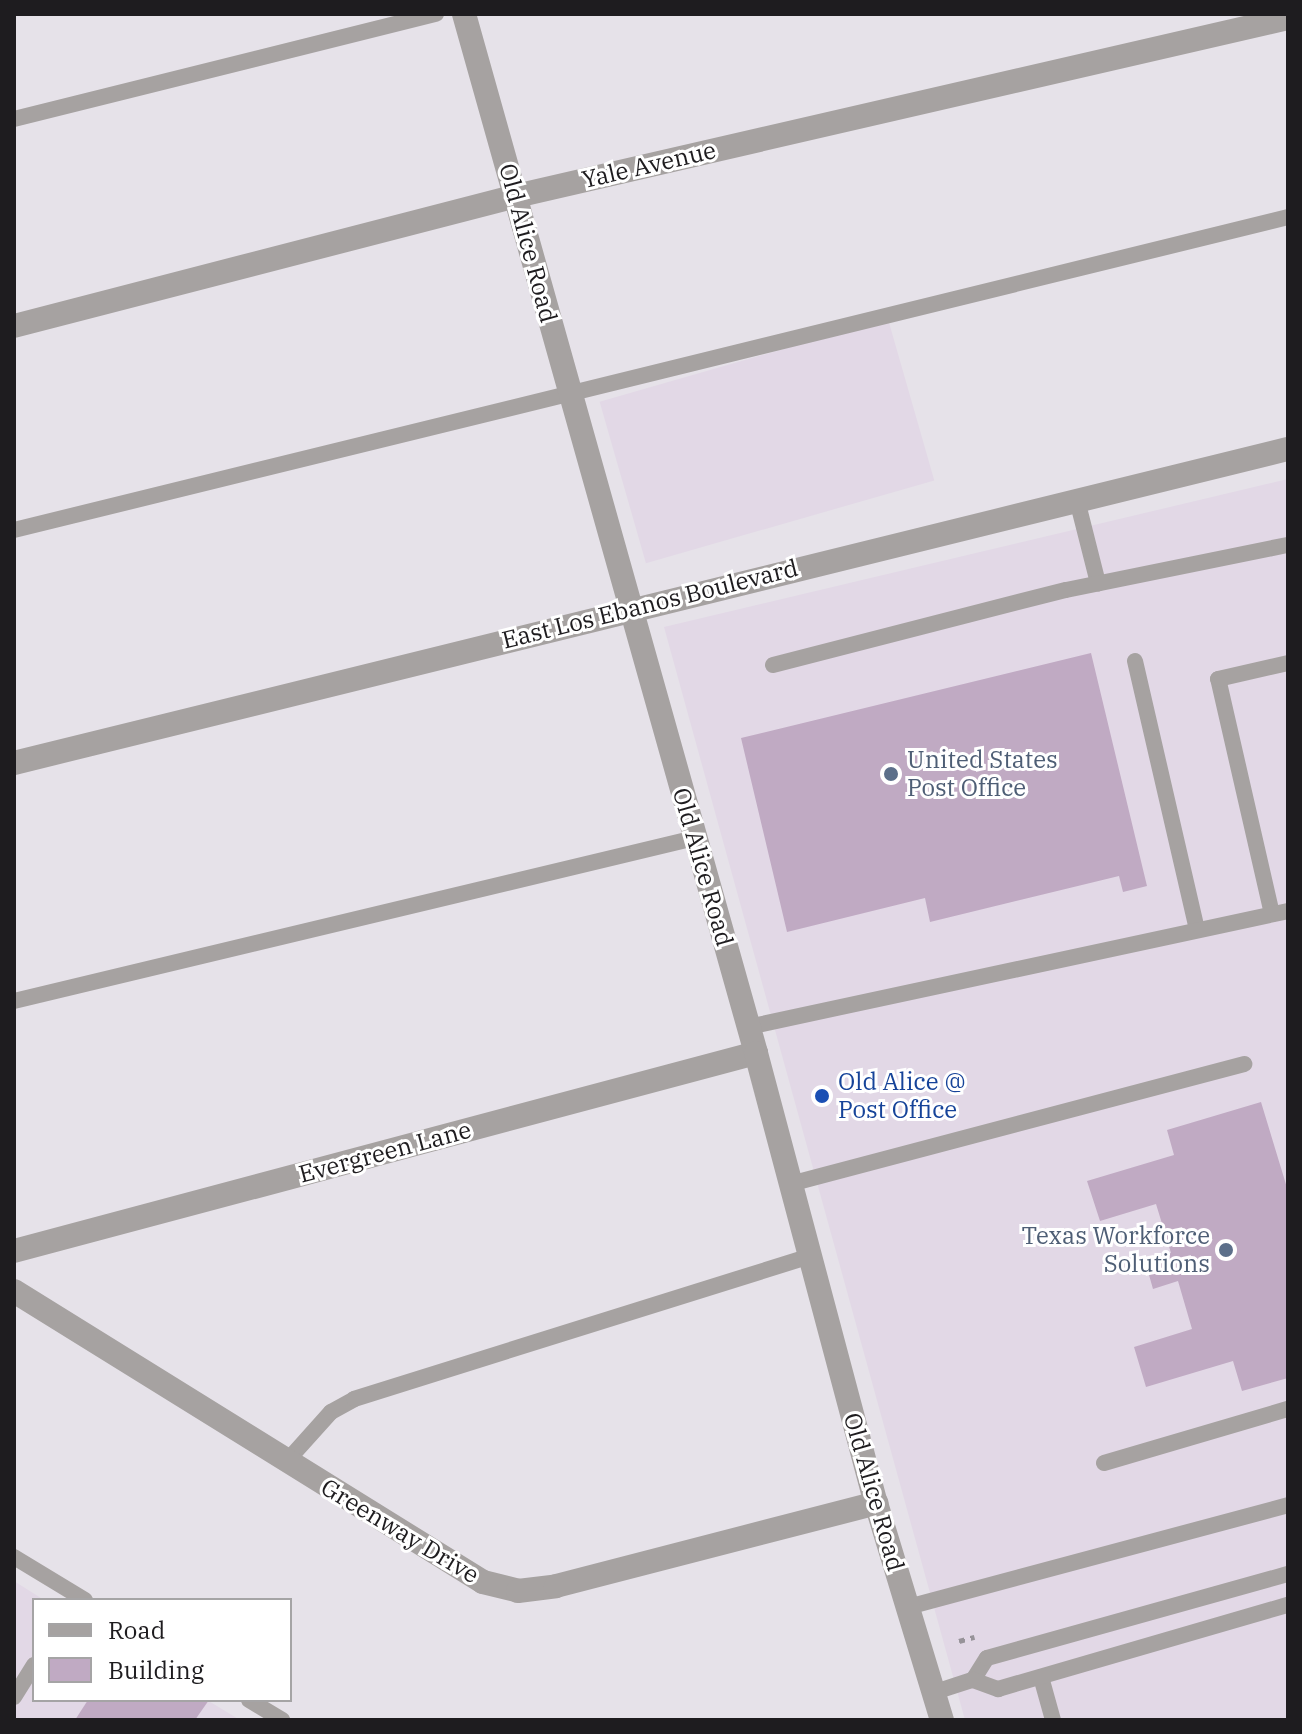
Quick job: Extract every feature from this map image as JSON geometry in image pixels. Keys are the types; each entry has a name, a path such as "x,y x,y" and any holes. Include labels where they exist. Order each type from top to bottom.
{"street":[{"name":"Old Alice Road","path":"464,14 567,391 632,607 756,1053 876,1503 935,1692 937,1719"},
{"name":"Yale Avenue","path":"14,326 516,196 1288,18"},
{"name":"East Los Ebanos Boulevard","path":"14,763 632,607 1288,449"},
{"name":"Evergreen Lane","path":"14,1251 756,1053"},
{"name":"Greenway Drive","path":"14,1291 483,1582 518,1591 608,1574 876,1503"}],"lane":[{"path":"14,119 436,14"},
{"path":"14,530 567,391 1288,217"},
{"path":"1077,500 1098,583"},
{"path":"773,665 1098,583 1288,545"},
{"path":"1135,661 1197,930"},
{"path":"748,1027 1280,912 1218,679 1288,663"},
{"path":"14,1001 695,838"},
{"path":"790,1184 1244,1064"},
{"path":"287,1461 331,1412 354,1399 809,1256"},
{"path":"1104,1463 1288,1409"},
{"path":"908,1607 1288,1505"},
{"path":"14,1557 82,1598"},
{"path":"973,1680 987,1658 1288,1574"},
{"path":"935,1692 973,1680 998,1689 1288,1605"},
{"path":"15,1692 32,1668"},
{"path":"1041,1677 1053,1720"},
{"path":"252,1702 282,1720"}],"shaded area":[{"path":"888,319 934,480 646,563 600,402"},
{"path":"1288,479 1288,1720 965,1720 664,627"},
{"path":"14,1581 41,1598 32,1598 32,1702 210,1702 240,1720 14,1720"}],"building":[{"path":"1091,653 1147,886 1123,892 1119,876 930,922 925,898 787,932 741,738"},
{"path":"1261,1102 1288,1191 1288,1378 1242,1391 1233,1361 1146,1387 1134,1347 1192,1329 1178,1281 1153,1289 1145,1261 1171,1253 1156,1204 1100,1221 1087,1181 1174,1155 1167,1130"},
{"path":"87,1702 208,1702 195,1720 75,1720"}],"place":[{"name":"United States Post Office","path":"891,774"},
{"name":"Old Alice @ Post Office","path":"822,1096"},
{"name":"Texas Workforce Solutions","path":"1226,1250"}]}
